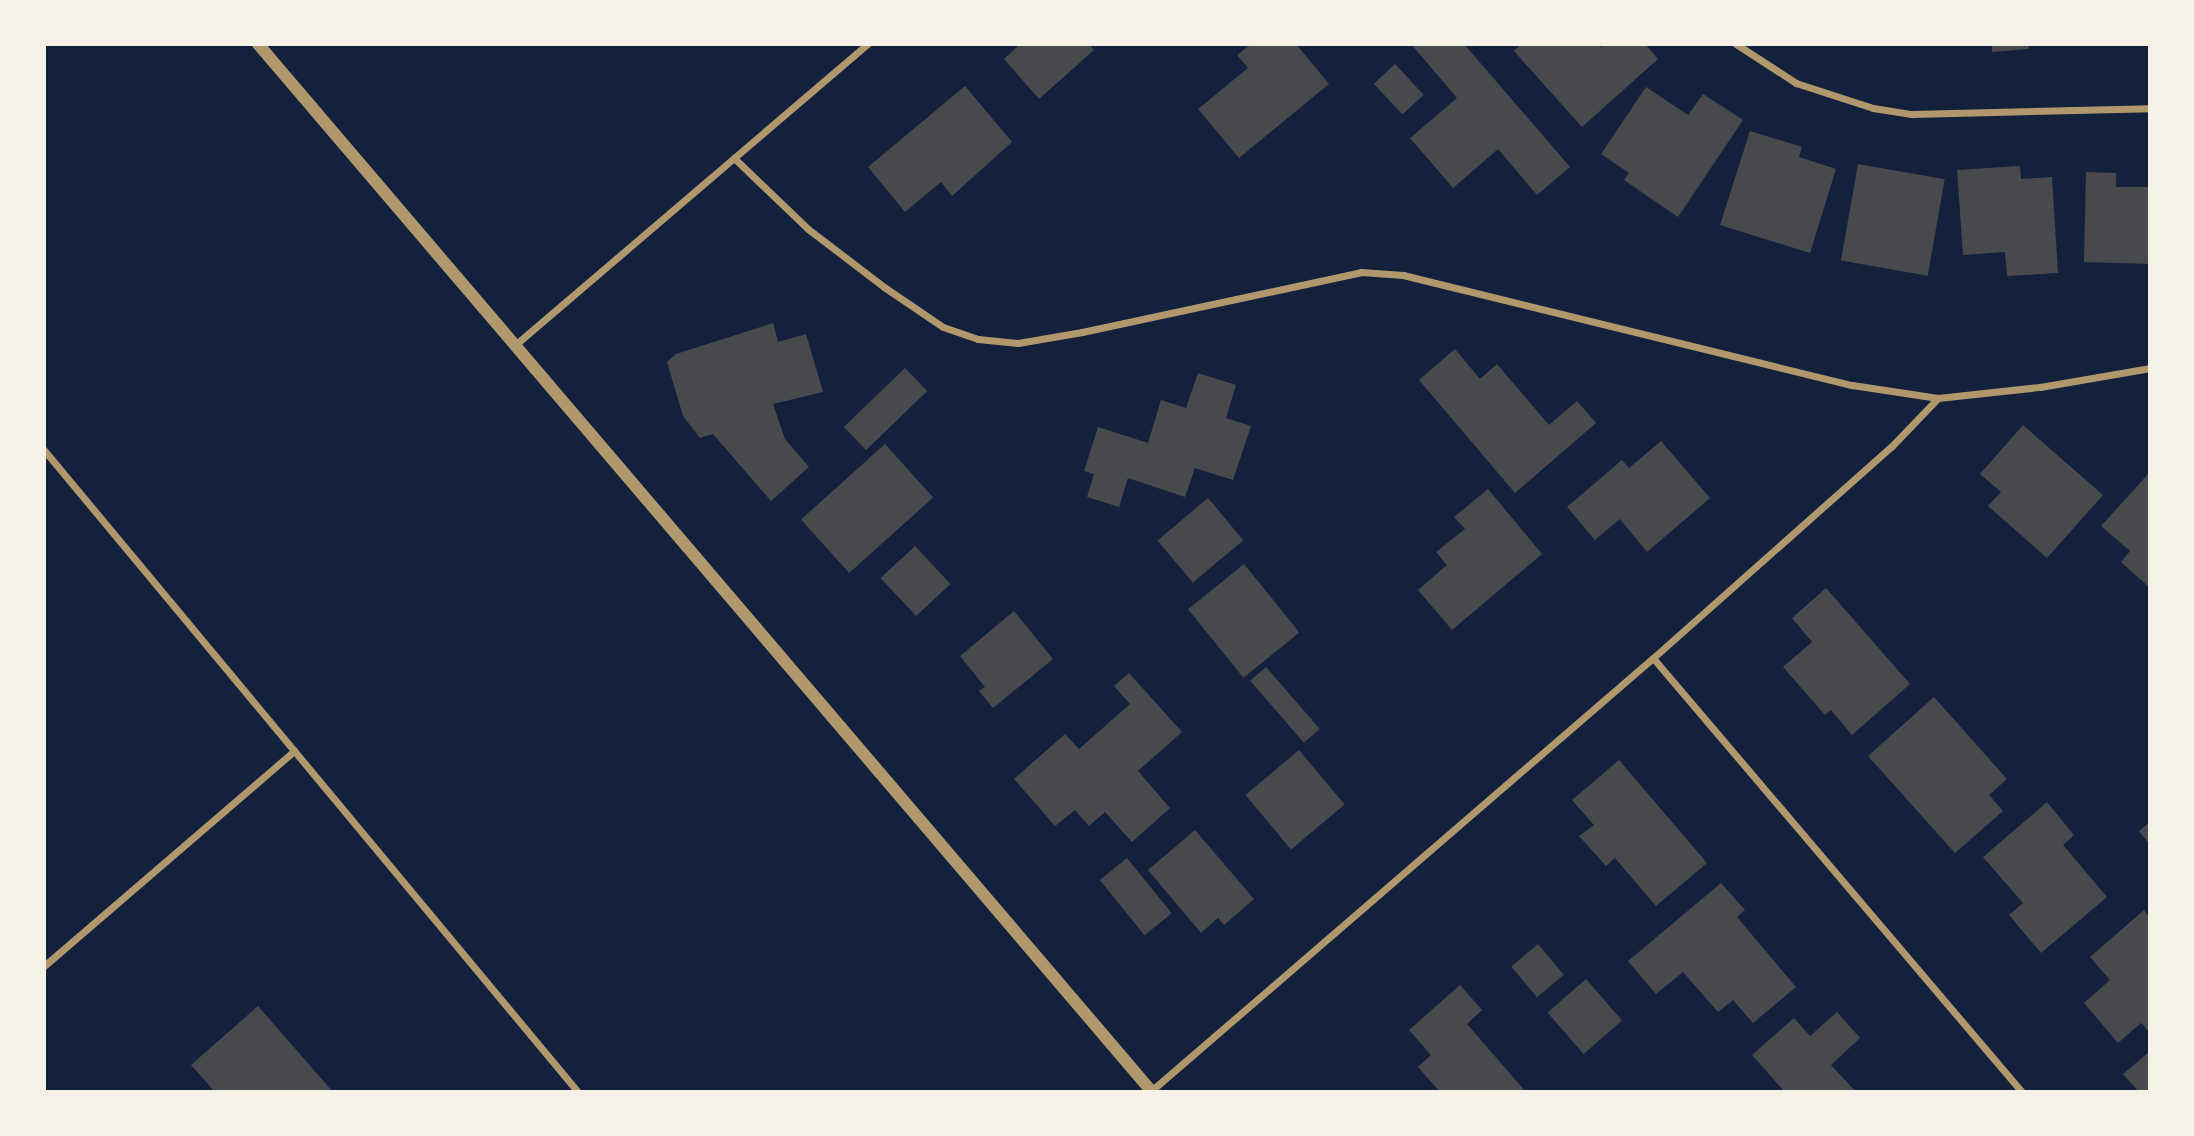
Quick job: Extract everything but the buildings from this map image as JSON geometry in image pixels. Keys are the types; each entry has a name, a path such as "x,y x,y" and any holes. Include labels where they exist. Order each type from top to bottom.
{"street":[{"path":"258,44 1152,1092 1653,658 1891,447 1938,398"},
{"path":"514,346 868,44"},
{"path":"1736,44 1796,83 1873,108 1899,112 2150,108"},
{"path":"734,158 808,229 884,286 943,327 978,339 1018,343 1082,332 1361,272 1403,275 1852,385 1938,398 2040,387 2150,368"},
{"path":"44,450 578,1092"},
{"path":"1653,658 2022,1092"},
{"path":"44,966 294,751"}]}
